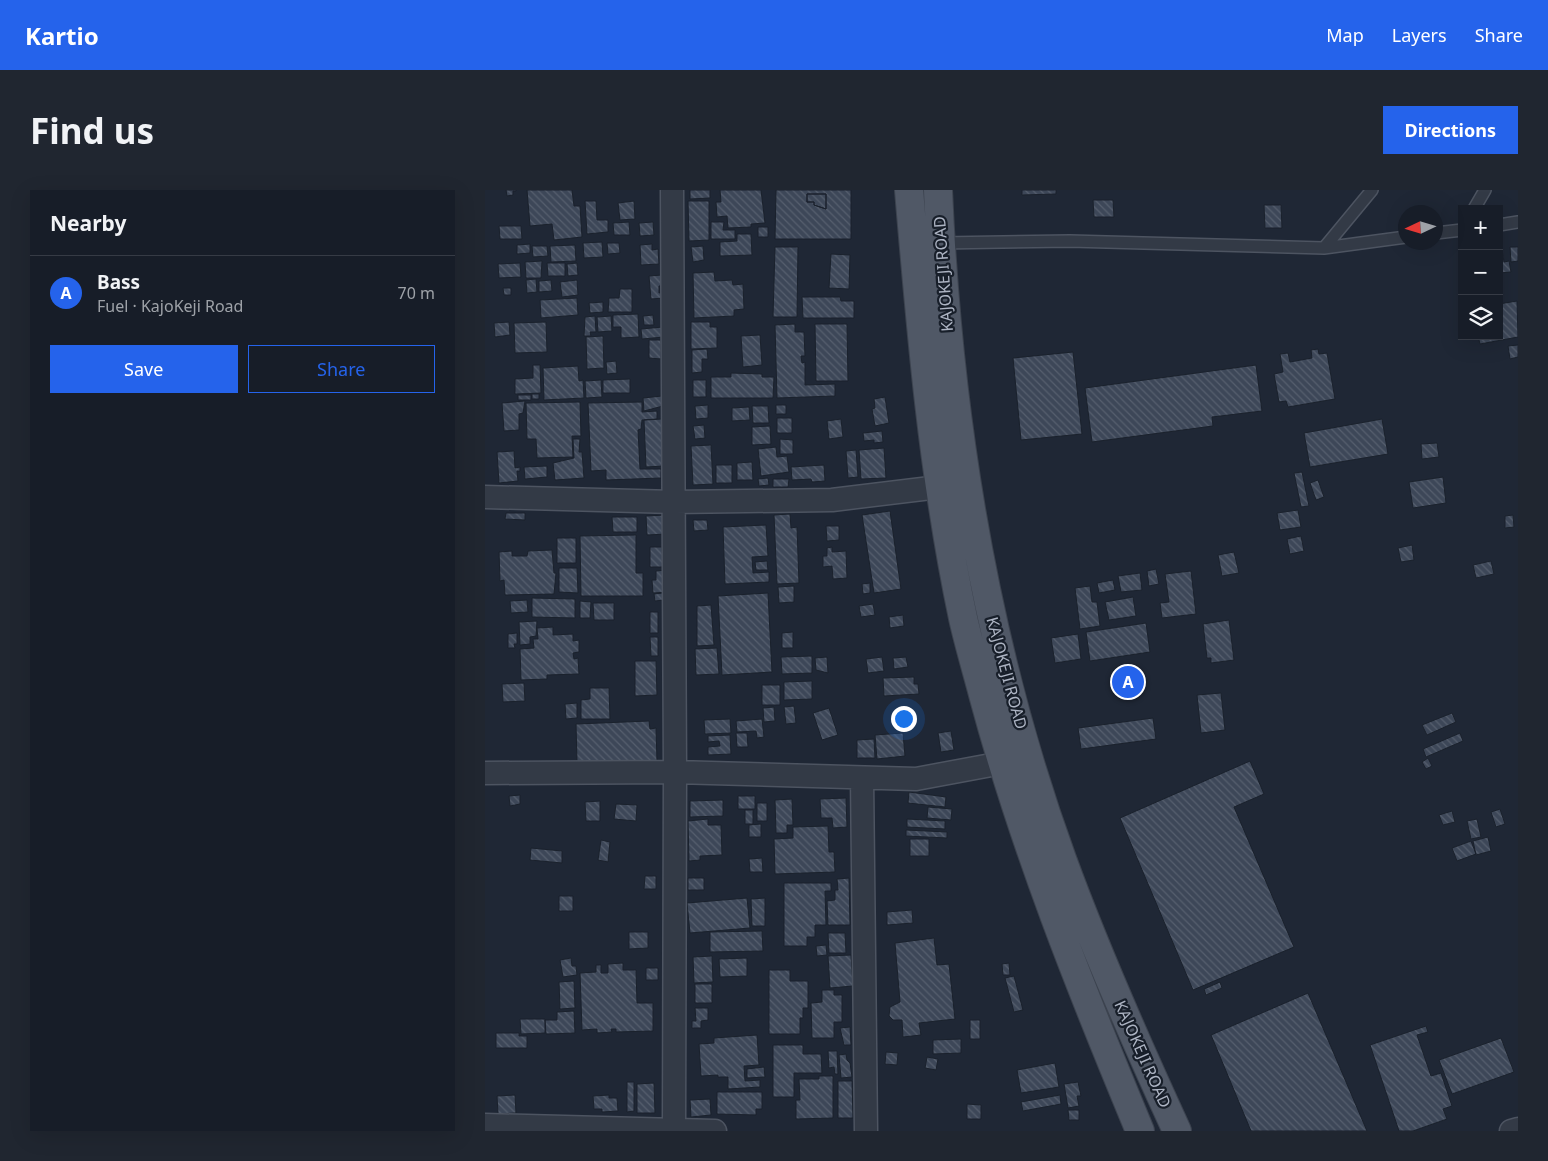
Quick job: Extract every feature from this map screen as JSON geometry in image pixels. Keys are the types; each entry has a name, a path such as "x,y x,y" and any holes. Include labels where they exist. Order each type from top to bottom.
{"main road":[{"name":"KAJOKEJI ROAD","path":"909,190 923,357 939,487 963,619 1002,763 1036,868 1088,1007 1140,1131"},
{"name":"KAJOKEJI ROAD","path":"939,190 951,378 969,502 996,634 1029,759 1062,859 1128,1025 1177,1131"}],"street":[{"path":"672,190 675,772 674,1130"},
{"path":"485,497 674,502 832,500 939,487"},
{"path":"485,773 675,772 916,779 1002,763"},
{"path":"862,778 866,1131"},
{"path":"485,1125 715,1131"},
{"path":"1511,1131 1518,1129"}],"lane":[{"path":"1324,248 1372,190"},
{"path":"1476,205 1485,190"},
{"path":"1503,224 1518,222"},
{"path":"1443,232 1458,230"},
{"path":"941,243 1070,241 1324,248 1398,238"}],"building":[{"path":"506,190 516,191 513,191 513,195 507,196"},
{"path":"527,190 572,190 574,206 580,206 582,237 554,240 552,224 530,226"},
{"path":"690,190 710,190 710,198 690,199"},
{"path":"720,190 761,190 765,223 751,224 751,227 728,228 727,216 717,217 716,202 721,202"},
{"path":"776,190 851,190 851,239 775,239","holes":["807,194 826,194 826,209 814,205 814,202 807,202"]},
{"path":"1022,190 1056,190 1056,194 1022,195"},
{"path":"807,194 826,194 826,209 814,205 814,202 807,202"},
{"path":"1093,200 1113,200 1114,217 1094,217"},
{"path":"585,201 596,201 597,220 608,220 608,232 587,234"},
{"path":"634,201 635,219 620,220 618,203"},
{"path":"688,201 709,201 709,240 689,241"},
{"path":"1264,205 1281,205 1282,228 1265,228"},
{"path":"629,222 630,235 614,235 613,223"},
{"path":"653,222 654,235 640,236 639,223"},
{"path":"711,222 724,222 723,230 735,230 735,239 711,239"},
{"path":"499,226 521,226 522,239 500,239"},
{"path":"758,227 768,227 768,237 758,237"},
{"path":"737,234 751,234 752,255 720,256 720,242 737,241"},
{"path":"602,242 603,257 584,258 583,243"},
{"path":"607,243 619,243 620,253 608,254"},
{"path":"530,244 530,253 517,254 517,245"},
{"path":"652,244 652,250 658,249 659,264 641,265 640,245"},
{"path":"575,245 576,261 551,262 550,246"},
{"path":"532,246 547,246 548,256 533,257"},
{"path":"703,246 704,260 693,262 691,247"},
{"path":"775,247 798,247 797,317 773,317"},
{"path":"1510,247 1518,247 1518,261 1511,262"},
{"path":"831,254 850,255 849,289 829,288"},
{"path":"1503,256 1504,262 1509,261 1511,272 1503,273"},
{"path":"542,261 541,278 526,278 525,262"},
{"path":"520,263 521,277 499,278 498,264"},
{"path":"547,263 565,263 565,276 548,276"},
{"path":"577,263 578,275 568,276 567,264"},
{"path":"714,272 715,281 732,280 733,285 743,284 744,309 734,310 734,316 694,318 693,273"},
{"path":"662,275 663,286 659,286 659,293 663,292 664,298 651,299 649,276"},
{"path":"536,279 537,292 527,293 526,280"},
{"path":"551,280 552,291 539,292 539,281"},
{"path":"577,280 578,295 562,297 560,282"},
{"path":"503,288 511,288 511,295 504,295"},
{"path":"620,289 632,289 632,312 608,312 609,298 619,298"},
{"path":"802,297 840,297 841,301 854,301 854,318 803,318"},
{"path":"577,298 578,315 541,318 540,300"},
{"path":"1517,301 1518,337 1503,340 1503,303"},
{"path":"603,302 603,312 590,313 589,303"},
{"path":"638,314 639,337 621,338 621,327 613,327 613,315"},
{"path":"653,315 654,325 644,325 643,316"},
{"path":"595,316 596,332 590,332 591,336 584,336 585,317"},
{"path":"611,316 612,331 598,332 597,317"},
{"path":"509,322 510,335 495,337 494,323"},
{"path":"546,322 547,352 515,353 514,323"},
{"path":"691,322 710,322 710,327 717,327 717,348 691,349"},
{"path":"795,324 795,332 804,332 805,356 801,356 802,363 805,362 805,385 835,384 835,396 777,398 775,325"},
{"path":"815,324 847,324 848,381 816,381"},
{"path":"663,327 664,337 642,339 641,329"},
{"path":"760,335 762,365 743,367 741,336"},
{"path":"603,336 604,368 587,369 586,337"},
{"path":"649,340 661,340 661,359 649,358"},
{"path":"1479,340 1502,340 1480,344"},
{"path":"1518,345 1518,357 1510,359 1508,346"},
{"path":"707,349 708,359 702,359 702,372 692,373 692,350"},
{"path":"1318,349 1319,354 1327,353 1335,399 1288,407 1286,401 1279,402 1274,374 1283,372 1280,354 1288,353 1290,362 1312,358 1311,350"},
{"path":"1073,352 1082,434 1021,440 1013,358"},
{"path":"616,361 617,373 607,374 606,362"},
{"path":"533,365 540,365 541,393 515,394 515,379 533,378"},
{"path":"1256,365 1262,411 1212,417 1213,426 1092,442 1085,388"},
{"path":"578,366 579,381 583,380 584,398 544,400 543,368"},
{"path":"731,373 762,374 762,377 774,377 773,398 711,398 711,377 731,377"},
{"path":"630,379 630,393 603,393 603,380"},
{"path":"601,380 602,397 586,398 585,381"},
{"path":"693,380 706,380 706,397 693,397"},
{"path":"532,394 539,394 539,399 532,399"},
{"path":"518,395 531,395 531,400 518,400"},
{"path":"662,396 663,406 644,411 643,398"},
{"path":"885,397 889,423 875,426 872,409 875,408 874,399"},
{"path":"525,401 523,413 519,414 519,430 504,431 502,403"},
{"path":"580,402 581,436 572,436 573,457 537,458 536,439 527,439 526,403"},
{"path":"642,402 642,412 657,411 657,419 642,420 641,429 638,430 640,469 661,469 661,478 606,480 606,470 591,471 588,403"},
{"path":"708,405 708,418 696,419 695,406"},
{"path":"776,405 786,405 786,414 776,414"},
{"path":"752,406 768,406 769,423 753,423"},
{"path":"749,407 750,420 732,421 732,408"},
{"path":"777,418 792,418 792,433 777,433"},
{"path":"662,419 664,466 646,467 644,420"},
{"path":"841,419 843,437 829,439 827,421"},
{"path":"1382,419 1388,454 1310,467 1304,433"},
{"path":"704,425 705,438 695,439 693,426"},
{"path":"770,426 771,444 752,445 752,427"},
{"path":"882,431 883,442 874,443 874,440 864,441 863,433"},
{"path":"573,439 580,439 579,452 582,452 584,478 555,480 553,463 574,458"},
{"path":"780,439 793,440 793,454 780,454"},
{"path":"1437,443 1439,457 1422,459 1421,444"},
{"path":"711,445 713,484 693,485 691,446"},
{"path":"776,447 777,457 787,456 789,472 761,476 758,449"},
{"path":"884,448 886,478 861,479 859,450"},
{"path":"856,450 858,477 848,478 846,451"},
{"path":"514,451 515,468 520,467 520,471 517,471 518,481 499,483 497,452"},
{"path":"752,462 753,480 737,480 737,463"},
{"path":"716,465 732,465 732,483 716,483"},
{"path":"824,465 825,481 812,482 811,479 792,480 791,467"},
{"path":"547,466 547,477 525,479 524,467"},
{"path":"1302,472 1309,506 1301,507 1294,473"},
{"path":"1443,477 1446,503 1413,508 1409,482"},
{"path":"768,478 769,485 759,486 758,479"},
{"path":"773,479 789,479 788,487 773,487"},
{"path":"1318,480 1324,497 1316,500 1310,483"},
{"path":"1298,510 1301,527 1280,530 1277,513"},
{"path":"890,511 901,589 874,593 862,515"},
{"path":"506,513 525,513 525,520 505,519"},
{"path":"790,514 791,528 797,527 799,583 777,584 774,515"},
{"path":"666,515 667,534 647,535 646,516"},
{"path":"1513,515 1514,527 1505,528 1505,516"},
{"path":"612,517 637,517 637,532 613,532"},
{"path":"693,520 707,520 708,530 694,531"},
{"path":"766,525 768,556 752,557 753,573 769,572 769,582 725,584 723,527"},
{"path":"826,526 839,526 839,540 827,541"},
{"path":"636,535 636,573 643,573 643,596 581,596 580,536"},
{"path":"1301,536 1304,551 1290,554 1287,539"},
{"path":"557,538 576,538 576,563 557,563"},
{"path":"1412,545 1414,560 1401,562 1398,548"},
{"path":"650,547 662,547 663,567 650,567"},
{"path":"832,547 832,552 846,551 847,578 833,579 832,566 823,567 823,556 827,556 827,548"},
{"path":"552,550 554,573 556,573 554,594 505,595 504,580 500,581 499,552 512,551 512,556 527,556 528,551"},
{"path":"1234,552 1239,573 1222,576 1218,555"},
{"path":"767,561 768,570 756,570 755,562"},
{"path":"1491,561 1494,574 1476,578 1473,565"},
{"path":"559,568 577,568 578,593 559,592"},
{"path":"1156,569 1159,584 1149,586 1147,571"},
{"path":"666,570 668,592 653,593 652,580 656,580 656,571"},
{"path":"1191,571 1196,614 1162,618 1160,603 1169,602 1165,574"},
{"path":"1140,573 1142,590 1121,592 1118,576"},
{"path":"1113,580 1115,590 1099,593 1097,583"},
{"path":"870,583 870,593 863,594 862,584"},
{"path":"794,586 794,602 779,603 778,587"},
{"path":"1090,586 1092,602 1097,602 1100,626 1080,629 1075,588"},
{"path":"663,593 664,600 655,601 654,594"},
{"path":"768,593 772,672 722,675 718,596"},
{"path":"1133,597 1136,616 1109,620 1105,602"},
{"path":"532,598 575,599 575,618 532,617"},
{"path":"527,600 528,612 511,613 510,601"},
{"path":"580,601 591,602 590,618 580,618"},
{"path":"593,603 614,603 614,620 594,620"},
{"path":"873,604 875,615 861,617 859,606"},
{"path":"711,605 714,645 697,646 697,606"},
{"path":"650,612 658,612 658,633 650,633"},
{"path":"903,615 904,626 890,628 889,617"},
{"path":"1229,620 1234,660 1211,663 1211,658 1207,658 1203,624"},
{"path":"537,621 536,636 530,637 530,644 520,645 519,622"},
{"path":"1146,623 1150,652 1090,661 1086,632"},
{"path":"553,627 553,635 573,634 573,641 579,640 579,652 573,653 574,659 578,658 579,674 547,675 547,679 521,680 520,649 534,648 533,639 538,639 537,628"},
{"path":"793,632 793,648 782,648 782,633"},
{"path":"517,633 517,644 514,644 515,648 508,648 508,634"},
{"path":"1078,634 1081,659 1055,663 1051,638"},
{"path":"650,637 658,637 658,656 651,656"},
{"path":"717,648 719,674 696,675 695,649"},
{"path":"812,656 812,673 782,674 781,657"},
{"path":"827,657 828,673 816,670 815,658"},
{"path":"882,657 884,671 868,673 866,659"},
{"path":"906,657 908,667 894,669 893,658"},
{"path":"635,661 656,661 657,695 635,696"},
{"path":"914,677 914,684 918,684 919,694 884,696 883,678"},
{"path":"812,681 812,699 784,700 784,682"},
{"path":"524,683 525,701 503,702 502,684"},
{"path":"762,685 780,685 780,705 762,705"},
{"path":"590,688 609,688 610,719 581,719 581,700 590,699"},
{"path":"1221,693 1225,730 1201,733 1197,695"},
{"path":"577,703 577,718 566,719 565,704"},
{"path":"794,706 796,723 786,724 784,707"},
{"path":"774,707 775,721 764,722 763,708"},
{"path":"829,708 838,735 822,740 813,713"},
{"path":"1452,713 1456,722 1427,735 1422,725"},
{"path":"1153,718 1156,739 1081,749 1078,728"},
{"path":"730,719 731,733 705,734 704,720"},
{"path":"762,719 764,737 757,738 756,731 737,732 736,721"},
{"path":"649,721 650,729 656,728 657,761 577,763 576,724"},
{"path":"951,731 954,750 941,752 938,733"},
{"path":"736,733 747,733 748,747 737,747"},
{"path":"903,733 905,756 877,759 875,735"},
{"path":"1460,733 1463,741 1426,757 1423,749"},
{"path":"730,735 731,754 708,755 708,747 720,746 719,741 708,742 708,736"},
{"path":"874,739 875,758 857,758 857,740"},
{"path":"1428,758 1432,766 1426,769 1422,762"},
{"path":"1250,761 1264,794 1234,807 1294,947 1193,990 1120,818"},
{"path":"909,792 946,797 945,807 908,803"},
{"path":"520,795 520,804 510,806 509,796"},
{"path":"738,796 755,796 755,809 738,809"},
{"path":"846,798 847,827 833,828 832,818 821,818 820,799"},
{"path":"792,799 793,825 787,825 787,833 776,833 775,800"},
{"path":"723,800 723,816 690,817 690,801"},
{"path":"600,801 600,821 586,821 585,802"},
{"path":"757,803 767,803 767,821 757,821"},
{"path":"616,804 637,805 636,821 614,819"},
{"path":"928,807 952,809 951,820 927,818"},
{"path":"1500,809 1505,824 1496,827 1491,812"},
{"path":"745,810 753,810 753,824 745,824"},
{"path":"1452,811 1455,822 1443,825 1439,815"},
{"path":"708,819 708,825 721,825 722,855 700,856 700,860 689,861 688,821"},
{"path":"907,819 945,821 945,829 907,827"},
{"path":"1477,819 1481,837 1471,839 1467,821"},
{"path":"761,824 761,837 749,837 749,825"},
{"path":"828,826 829,852 834,852 835,872 775,874 774,839 793,838 793,827"},
{"path":"906,830 947,832 947,838 906,836"},
{"path":"1488,837 1491,851 1476,855 1473,841"},
{"path":"910,839 929,839 929,856 910,856"},
{"path":"601,840 610,842 608,862 598,860"},
{"path":"1471,841 1476,854 1457,861 1452,848"},
{"path":"531,848 562,851 562,863 530,860"},
{"path":"762,858 763,872 750,872 749,859"},
{"path":"645,876 656,876 656,889 644,889"},
{"path":"688,878 704,878 704,890 688,890"},
{"path":"849,878 850,925 828,925 827,901 835,900 835,890 838,890 837,879"},
{"path":"784,883 831,883 831,891 825,891 826,925 815,925 815,937 807,937 807,946 784,946"},
{"path":"559,896 573,896 573,911 559,911"},
{"path":"747,898 750,928 690,933 687,903"},
{"path":"765,898 765,926 752,926 751,899"},
{"path":"912,910 913,923 887,925 887,912"},
{"path":"762,931 763,951 710,952 710,932"},
{"path":"629,932 648,932 648,948 629,949"},
{"path":"828,933 845,933 846,953 829,953"},
{"path":"934,938 937,965 949,964 955,1019 919,1023 921,1035 903,1037 902,1020 893,1020 889,1016 890,1007 900,1002 895,943"},
{"path":"826,945 827,955 817,956 816,946"},
{"path":"851,955 853,986 830,988 828,956"},
{"path":"712,956 713,982 694,983 693,957"},
{"path":"571,958 572,966 576,966 577,975 563,977 560,960"},
{"path":"747,958 747,976 720,977 719,959"},
{"path":"623,963 623,970 636,970 637,1003 653,1003 653,1031 616,1032 616,1029 611,1029 612,1032 597,1033 597,1029 582,1030 580,973 596,972 596,965 601,965 601,973 608,973 608,964"},
{"path":"1009,963 1010,975 1003,975 1002,964"},
{"path":"646,968 658,968 658,980 646,980"},
{"path":"769,970 790,970 790,981 808,981 808,1008 803,1008 803,1018 800,1018 800,1034 769,1034"},
{"path":"1014,976 1023,1010 1014,1012 1005,978"},
{"path":"574,981 575,1008 560,1009 559,982"},
{"path":"1220,982 1222,988 1206,995 1204,989"},
{"path":"695,984 712,984 712,1003 695,1003"},
{"path":"822,990 834,990 834,995 842,995 842,1022 834,1022 834,1038 812,1038 811,1003 822,1002"},
{"path":"1308,993 1367,1131 1251,1131 1211,1035"},
{"path":"695,1008 708,1008 708,1020 701,1021 701,1028 692,1028 692,1021 696,1021"},
{"path":"574,1011 575,1033 546,1034 545,1020 557,1020 557,1012"},
{"path":"520,1019 545,1019 545,1033 521,1034"},
{"path":"970,1020 980,1020 980,1039 970,1039"},
{"path":"1426,1026 1428,1032 1417,1035 1431,1076 1441,1073 1452,1106 1443,1109 1447,1119 1413,1131 1399,1131 1370,1045"},
{"path":"850,1027 851,1045 844,1045 840,1028"},
{"path":"496,1033 519,1033 519,1036 527,1036 527,1048 496,1048"},
{"path":"757,1035 759,1065 744,1066 745,1081 760,1080 760,1087 728,1089 728,1077 718,1077 718,1075 701,1076 699,1044 714,1043 714,1038"},
{"path":"1501,1038 1514,1072 1452,1094 1439,1060"},
{"path":"961,1039 961,1053 933,1054 933,1040"},
{"path":"773,1045 803,1045 803,1054 821,1054 822,1073 794,1073 794,1097 773,1097"},
{"path":"828,1051 837,1051 838,1074 835,1074 834,1067 829,1068"},
{"path":"886,1052 898,1053 897,1065 885,1064"},
{"path":"846,1054 847,1060 850,1063 852,1077 841,1078 839,1055"},
{"path":"927,1057 938,1059 936,1070 925,1068"},
{"path":"1055,1063 1059,1087 1021,1093 1017,1070"},
{"path":"764,1067 765,1077 747,1078 747,1069"},
{"path":"819,1076 833,1076 833,1118 796,1119 796,1100 800,1100 799,1079 819,1079"},
{"path":"838,1081 852,1081 853,1118 838,1118"},
{"path":"627,1082 634,1082 634,1111 627,1112"},
{"path":"1078,1082 1081,1096 1077,1096 1079,1106 1068,1108 1064,1084"},
{"path":"654,1083 655,1113 637,1113 637,1084"},
{"path":"717,1092 762,1092 762,1109 756,1109 756,1115 717,1114"},
{"path":"515,1095 516,1113 498,1114 497,1096"},
{"path":"609,1095 609,1098 617,1098 618,1111 602,1112 602,1109 594,1109 593,1096"},
{"path":"1060,1095 1061,1104 1023,1111 1021,1102"},
{"path":"710,1099 711,1115 691,1117 690,1100"},
{"path":"967,1104 981,1105 981,1119 967,1119"},
{"path":"1068,1110 1079,1110 1079,1120 1069,1120"}],"place":[{"name":"Bass","path":"1128,682"}]}
